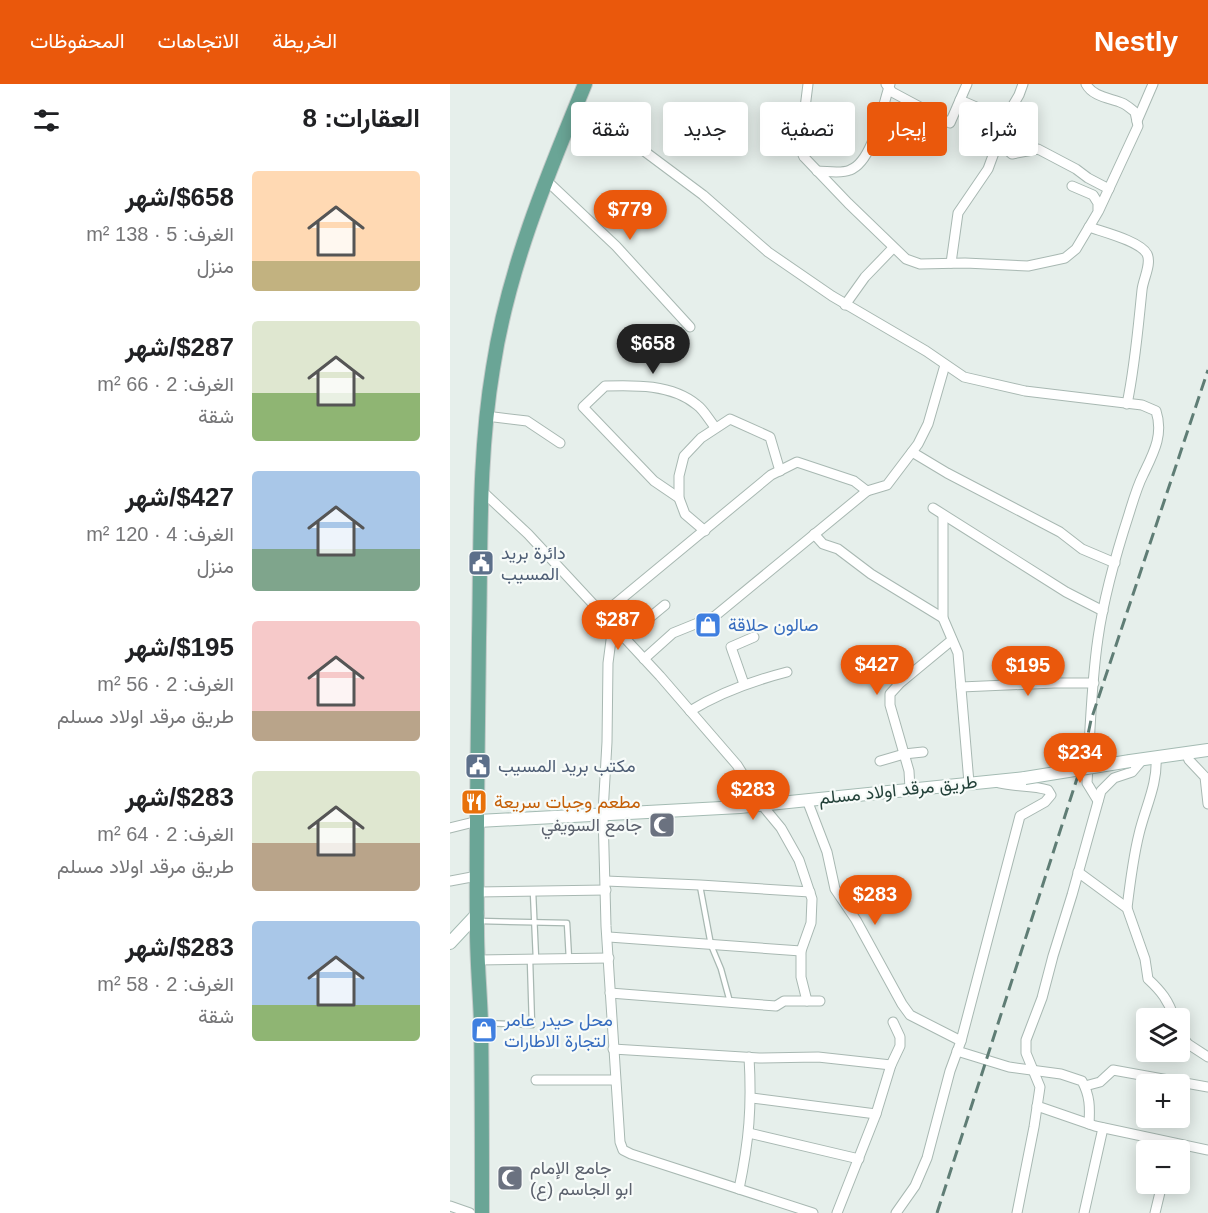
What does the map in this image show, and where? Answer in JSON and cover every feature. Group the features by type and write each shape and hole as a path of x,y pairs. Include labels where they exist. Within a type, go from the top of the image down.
{"main road":[{"path":"578,102 585,84"},
{"path":"482,1213 481,1023 477,876 482,491 486,416 505,305 523,245 571,118"}],"street":[{"path":"808,84 806,108 798,133 798,144 804,157 906,259 920,264 1028,266 1065,258 1076,249 1098,212 1138,126 1135,112 1123,104 1101,96 1088,88 1086,84"},
{"path":"888,85 892,92 950,123 967,84"},
{"path":"1014,102 1023,84"},
{"path":"1137,121 1153,84"},
{"path":"817,171 848,171 858,166 870,146 888,85"},
{"path":"960,100 965,102"},
{"path":"1038,149 1109,189"},
{"path":"651,156 703,195 768,252 846,305 926,351 964,377 1025,391 1142,405 1156,411 1159,420 1159,434 1155,451 1142,477 1129,513 1114,563 1098,638 1087,783 1098,801"},
{"path":"951,263 958,213 988,169 994,156"},
{"path":"546,180 616,246 690,327"},
{"path":"1072,186 1093,195 1098,203 1098,212"},
{"path":"1089,227 1137,244 1147,253 1148,263 1143,287 1136,356 1127,404"},
{"path":"846,305 865,278 893,248"},
{"path":"644,659 673,633 715,616 867,491 887,485 912,452 928,424 945,365"},
{"path":"679,498 654,481 583,407 605,386 638,385 676,393 697,405 715,427"},
{"path":"486,416 527,421 560,443"},
{"path":"705,531 685,514 679,498 679,476 684,456 715,427 730,419 770,436 780,471"},
{"path":"912,452 947,473 1060,532 1082,549 1114,563"},
{"path":"603,614 771,475 797,462 854,481 867,491"},
{"path":"482,491 528,534 644,659 737,765 762,805 781,828 799,860 812,898 812,923 801,951 801,977 807,1001"},
{"path":"933,508 1066,592 1103,611"},
{"path":"943,515 943,618 958,653 969,783"},
{"path":"814,534 823,544 838,549 871,574 943,618"},
{"path":"625,638 665,605"},
{"path":"613,625 608,663 603,813 606,926 609,937 610,993 620,1142 623,1150 813,1213"},
{"path":"744,684 731,647 754,637"},
{"path":"910,789 909,771 890,705 890,694 952,640"},
{"path":"690,711 713,697 744,684 787,672"},
{"path":"961,687 1054,682 1094,683"},
{"name":"طريق مرقد اولاد مسلم","path":"478,821 762,805 1025,778 1208,750"},
{"path":"880,761 904,754 923,752"},
{"path":"1186,753 1189,760 1205,777 1208,804"},
{"path":"1017,1213 1040,1087 1026,1053 1026,1040 1042,998 1101,791 1114,778 1132,772 1143,759 1157,771 1139,833 1127,908 1145,959 1148,979 1159,989 1171,1008"},
{"path":"896,1213 915,1186 927,1158 950,1071 961,1041 1020,816 1046,802 1050,795 1048,790 1038,787 991,781"},
{"path":"807,800 827,852 835,889 856,920 902,1004 910,1015 961,1041"},
{"path":"450,828 478,821"},
{"path":"1078,872 1127,908"},
{"path":"450,881 477,876"},
{"path":"477,892 533,892 606,886 700,885 810,892"},
{"path":"450,943 477,917"},
{"path":"609,937 801,951"},
{"path":"478,960 609,958"},
{"path":"610,993 776,1006 784,1001 820,1001"},
{"path":"837,1213 859,1160 891,1065 900,1046 900,1037 893,1022"},
{"path":"1190,1045 1208,1057"},
{"path":"613,1048 749,1057 818,1058 891,1065"},
{"path":"957,1051 1009,1067 1061,1074 1083,1081 1089,1092 1089,1124"},
{"path":"739,1189 749,1133 752,1098 749,1057"},
{"path":"1085,1086 1100,1082 1113,1070 1208,1087"},
{"path":"536,1080 615,1080"},
{"path":"752,1098 876,1114"},
{"path":"1037,1106 1089,1124 1148,1140"},
{"path":"1084,1213 1103,1128"},
{"path":"749,1133 859,1160"},
{"path":"1190,1148 1208,1150"},
{"path":"1155,1213 1160,1194"},
{"path":"450,1206 470,1213"}],"lane":[{"path":"700,885 711,945 721,969 730,1002"},
{"path":"481,1023 531,1024 533,892"},
{"path":"477,917 534,923 567,923 569,959"}],"railway":[{"path":"937,1213 1082,763 1091,720 1208,370"}],"place":[{"name":"دائرة بريد المسيب","path":"481,563"},
{"name":"صالون حلاقة","path":"708,625"},
{"name":"مكتب بريد المسيب","path":"478,766"},
{"name":"مطعم وجبات سريعة","path":"474,802"},
{"name":"جامع السويفي","path":"662,825"},
{"name":"محل حيدر عامر لتجارة الاطارات","path":"484,1030"},
{"name":"جامع الإمام ابو الجاسم (ع)","path":"510,1178"}]}
